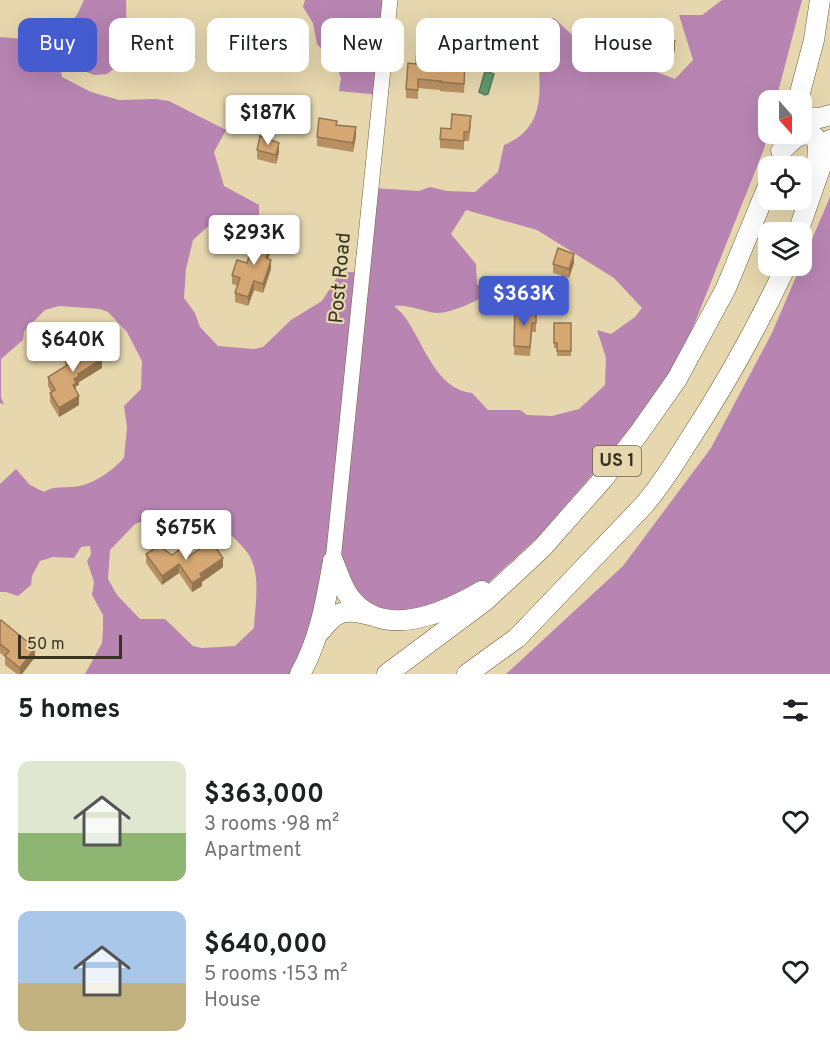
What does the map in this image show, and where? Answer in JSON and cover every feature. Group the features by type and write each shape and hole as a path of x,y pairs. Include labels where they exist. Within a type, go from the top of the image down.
{"highway":[{"path":"801,90 814,40 820,0"},
{"path":"812,117 830,115"},
{"path":"781,150 797,136 805,134 815,137 818,145 818,179"},
{"path":"802,222 830,140"},
{"name":"US 1","path":"387,674 486,600 542,548 603,479 677,379 726,288 758,210"},
{"name":"US 1","path":"466,674 517,638 645,506 661,485 740,359 781,276"},
{"path":"318,634 330,619 338,614 352,611 399,620 415,619 464,602 542,548"},
{"path":"333,561 351,600 370,615"},
{"path":"300,674 318,634 333,561"},
{"path":"481,674 509,649 517,638"}],"street":[{"name":"Post Road","path":"333,561 390,0"}],"shaded area":[{"path":"84,0 126,0 126,18 109,18 110,72 107,74 94,75 86,72 97,72 97,18 74,18"},
{"path":"305,0 392,0 390,18 321,18 321,48 317,44 313,23 303,7"},
{"path":"722,0 802,0 779,90 758,90 758,144 765,144 764,149 761,156 758,156 758,164 682,355 631,430 539,536 473,597 378,620 337,571 302,674 85,674 102,643 103,628 103,615 92,595 94,582 87,561 91,554 90,546 81,547 74,558 53,557 40,561 32,576 31,585 18,596 0,592 0,484 16,469 30,485 44,492 54,488 86,484 113,468 124,458 127,427 124,406 141,389 142,361 127,332 108,312 100,309 59,306 45,310 24,331 23,340 1,359 1,397 4,405 0,403 0,37 18,38 18,72 61,72 62,77 91,92 119,100 169,101 226,130 214,152 224,186 259,205 259,219 255,221 224,217 216,219 193,240 186,269 184,298 195,313 200,327 218,346 254,349 263,347 291,320 322,301 338,276 349,272 362,273 374,188 419,191 430,187 447,191 475,192 498,172 504,145 527,130 533,120 539,97 539,72 560,72 560,24 572,35 572,72 656,72 675,79 693,60 679,15 702,15","holes":["466,210 537,230 614,278 642,308 635,317 611,334 597,330 606,358 605,385 579,409 552,416 527,415 520,410 488,410 472,393 449,384 433,365 406,318 394,306 438,313 464,306 488,294 488,289 477,285 476,264 451,234","146,520 171,521 180,526 193,523 220,524 252,560 256,579 254,628 235,646 202,648 193,646 165,619 140,619 117,595 108,579 110,550 135,524"]},
{"path":"339,72 383,72 380,95 339,91 341,78"},
{"path":"485,72 494,74 488,94 479,92"},
{"path":"830,197 830,674 506,674 623,566 711,448 772,333 796,276 812,276 812,239"}],"building":[{"path":"408,63 416,64 416,72 465,72 464,84 418,79 418,90 406,89"},
{"path":"452,114 471,116 469,132 464,132 464,141 440,139 441,128 451,129"},
{"path":"319,118 337,121 336,125 356,127 353,143 317,137"},
{"path":"260,136 279,143 276,155 257,150"},
{"path":"257,232 272,237 266,258 271,260 263,284 254,281 248,297 235,293 240,278 232,275 237,260 247,263"},
{"path":"558,248 574,254 569,269 553,264"},
{"path":"515,308 536,310 536,323 532,323 530,347 514,346"},
{"path":"554,323 571,323 571,351 557,351 557,343 554,343"},
{"path":"90,339 102,359 78,374 79,376 74,379 76,383 73,385 79,396 59,408 50,393 55,390 48,377 71,363 65,355"},
{"path":"211,541 223,558 200,574 202,577 192,583 179,564 162,576 146,554 159,546 172,555 182,548 188,557"},
{"path":"1,620 35,648 20,668 5,656 9,651 0,644"}]}
